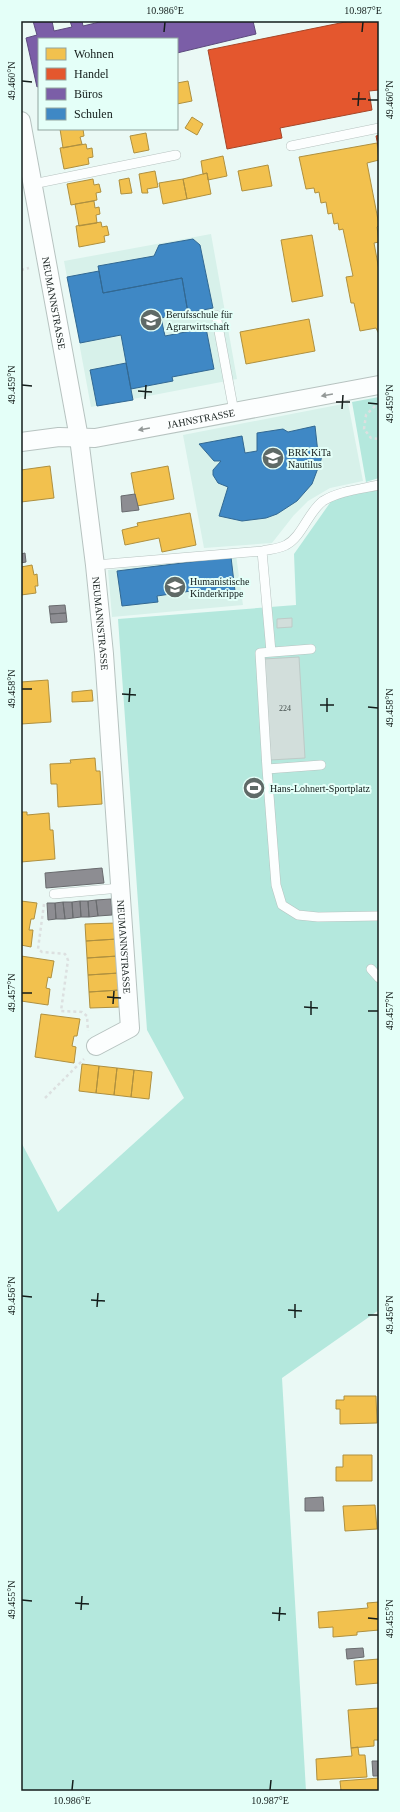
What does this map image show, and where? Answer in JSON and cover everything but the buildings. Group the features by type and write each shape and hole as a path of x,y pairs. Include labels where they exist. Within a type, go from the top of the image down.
{"street":[{"name":"NEUMANNSTRASSE","path":"21,121 79,438 95,565 104,654 130,1028 96,1046"},
{"name":"JAHNSTRASSE","path":"21,442 59,437 95,438 379,385"}],"lane":[{"path":"291,146 379,128"},
{"path":"33,184 176,154"},
{"path":"216,315 234,412"},
{"path":"95,565 262,551 285,546 293,540 312,511 324,501 339,494 379,485"},
{"path":"262,551 271,652"},
{"path":"311,649 260,652 276,885 282,905 298,915 318,917 379,916"},
{"path":"267,769 320,765"},
{"path":"54,894 120,888"},
{"path":"371,969 379,978"}],"path":[{"path":"379,404 373,406 368,411 364,429 371,438 379,439"},
{"path":"54,894 45,895 38,949 42,952 65,954 68,960 60,1011 82,1012 87,1016 88,1032 96,1046"},
{"path":"45,1098 77,1066"}],"shaded area":[{"name":"Berufsschule für Agrarwirtschaft","path":"211,234 237,379 91,407 64,261"},
{"name":"BRK KiTa Nautilus","path":"348,403 363,481 330,488 308,501 294,515 272,543 204,548 183,435"},
{"name":"Humanistische Kinderkrippe","path":"236,555 243,605 112,617 108,570"}],"green space":[{"path":"379,397 379,478 366,482 352,402"},
{"path":"379,488 379,1310 282,1378 306,1791 21,1791 21,1142 58,1212 184,1098 147,1030 118,619 296,605 294,554 332,500"}],"place":[{"name":"Berufsschule für Agrarwirtschaft","path":"151,320"},
{"name":"BRK KiTa Nautilus","path":"273,458"},
{"name":"Humanistische Kinderkrippe","path":"175,587"},
{"name":"Hans-Lohnert-Sportplatz","path":"254,788"}]}
